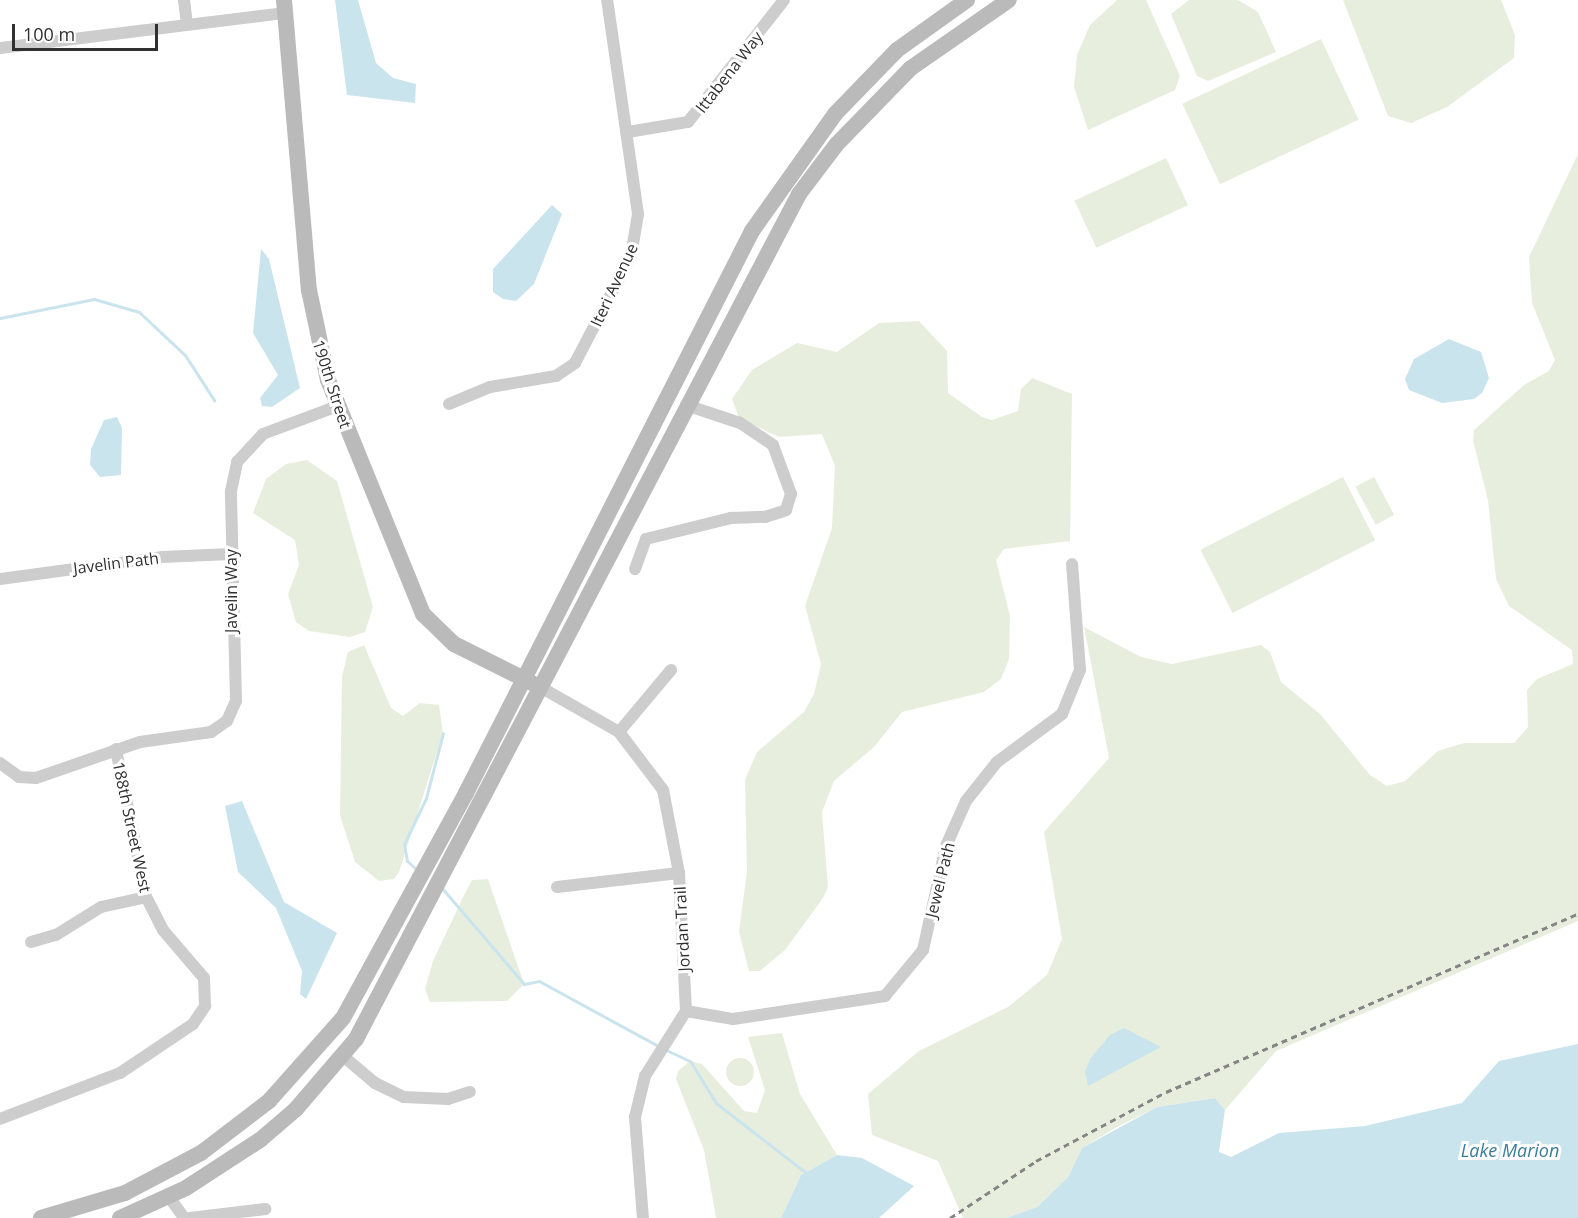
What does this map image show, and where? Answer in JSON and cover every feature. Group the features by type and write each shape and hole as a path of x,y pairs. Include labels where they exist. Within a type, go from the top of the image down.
{"main road":[{"path":"41,1218 172,1172 243,1124 304,1068 361,989 523,679 728,276 781,185 834,114 890,58 967,0"},
{"path":"120,1218 169,1197 260,1140 296,1109 343,1056 406,952 777,230 836,145 911,68 1009,0"},
{"name":"190th Street","path":"285,7 309,290 319,347 338,406 423,615 454,644 542,688"}],"street":[{"path":"184,0 187,23"},
{"name":"Iteri Avenue","path":"449,404 490,387 556,376 581,354 636,236 628,132 620,71 610,44 607,0"},
{"name":"Ittabena Way","path":"628,132 688,122 784,0"},
{"path":"0,48 187,23 285,7"},
{"path":"635,569 646,539 731,518 765,517 786,510 789,481 773,445 740,423 686,405"},
{"name":"Javelin Way","path":"0,763 19,777 36,778 116,749 211,732 233,712 232,480 246,447 272,430 338,406"},
{"name":"Javelin Path","path":"0,578 162,557 231,554"},
{"name":"Jewel Path","path":"686,1011 733,1019 885,996 923,950 946,846 966,801 997,762 1062,714 1080,670 1072,564"},
{"path":"619,732 671,670"},
{"name":"Jordan Trail","path":"542,688 619,732 663,790 679,873 686,1011"},
{"name":"188th Street West","path":"0,1119 120,1073 202,1014 208,989 204,978 163,930 146,897 116,749"},
{"path":"557,887 679,873"},
{"path":"31,942 56,935 101,907 146,897"},
{"path":"643,1218 635,1117 645,1076 686,1011"},
{"path":"343,1056 375,1083 404,1097 448,1099 470,1092"},
{"path":"169,1197 184,1218"},
{"path":"190,1218 265,1209"}],"green space":[{"path":"1117,0 1146,0 1180,76 1175,90 1088,130 1074,87 1077,55 1090,25"},
{"path":"1189,0 1238,0 1258,12 1276,52 1208,81 1197,76 1171,14"},
{"path":"1343,0 1501,0 1515,35 1514,58 1447,107 1411,123 1388,116"},
{"path":"1321,39 1359,120 1220,184 1182,104"},
{"path":"1578,154 1578,921 1276,1051 1225,1110 1215,1098 1157,1107 1117,1127 1082,1148 1068,1177 1037,1207 1006,1218 963,1218 938,1161 872,1135 868,1094 919,1051 1008,1007 1047,975 1062,939 1044,832 1109,758 1084,627 1141,657 1172,664 1261,645 1270,652 1281,682 1320,714 1370,775 1387,786 1405,781 1438,751 1464,743 1514,743 1528,727 1527,690 1537,679 1573,664 1572,650 1509,606 1496,579 1488,500 1473,441 1474,430 1524,385 1549,371 1555,360 1532,303 1529,257"},
{"path":"1166,158 1188,205 1096,248 1074,201"},
{"path":"919,321 947,351 948,393 982,417 992,420 1018,411 1021,389 1032,378 1072,394 1070,541 1004,549 996,560 1010,616 1009,659 1001,679 984,692 902,712 874,747 834,781 822,812 828,887 823,898 785,950 760,971 749,971 739,932 747,871 745,780 757,752 804,712 814,694 821,664 805,606 832,528 835,466 822,434 779,437 739,418 732,399 752,370 797,343 837,352 879,323"},
{"path":"307,460 337,481 373,607 365,632 350,637 309,631 296,622 288,594 299,565 295,540 253,513 266,479 286,464"},
{"path":"1343,477 1375,540 1233,613 1200,550"},
{"path":"1374,477 1394,515 1376,525 1355,487"},
{"path":"364,645 391,708 403,716 420,703 439,705 443,733 399,872 394,879 379,881 355,862 340,815 342,676 348,652"},
{"path":"488,879 524,984 507,1001 430,1002 425,989 433,961 465,893 472,880"},
{"path":"782,1033 800,1094 837,1155 801,1175 781,1218 716,1218 704,1150 676,1079 678,1071 690,1061 702,1064 744,1111 757,1113 765,1090 748,1037"},
{"path":"740,1058 750,1062 754,1072 750,1082 740,1086 730,1082 726,1072 730,1062"}],"water":[{"path":"335,0 358,0 376,63 393,78 416,84 415,103 347,95"},
{"path":"552,205 562,214 534,284 516,301 503,299 493,292 493,269"},
{"path":"261,249 269,259 300,388 272,407 262,406 260,398 278,375 253,333"},
{"path":"1449,339 1481,352 1489,378 1482,393 1474,399 1442,403 1409,390 1405,379 1414,359"},
{"path":"117,417 122,428 121,475 100,477 90,465 91,449 104,420"},
{"path":"242,801 284,902 337,933 306,999 300,994 302,971 276,908 238,872 225,806"},
{"path":"1124,1028 1161,1047 1088,1086 1085,1072 1090,1059 1110,1035"},
{"name":"Lake Marion","path":"1578,1044 1578,1218 1006,1218 1037,1207 1068,1177 1082,1148 1157,1107 1215,1098 1225,1110 1219,1152 1231,1157 1279,1133 1365,1126 1462,1103 1499,1061"},
{"path":"837,1155 862,1158 914,1186 879,1218 781,1218 801,1175"}],"waterway":[{"path":"0,318 94,299 139,312 185,355 214,400"},
{"path":"416,869 407,861 404,844 426,798 443,733"},
{"path":"441,887 524,984 539,981 658,1046"},
{"path":"664,1049 690,1061 716,1103 805,1172"}],"railway":[{"path":"950,1218 1036,1161 1166,1092 1578,914"}]}
